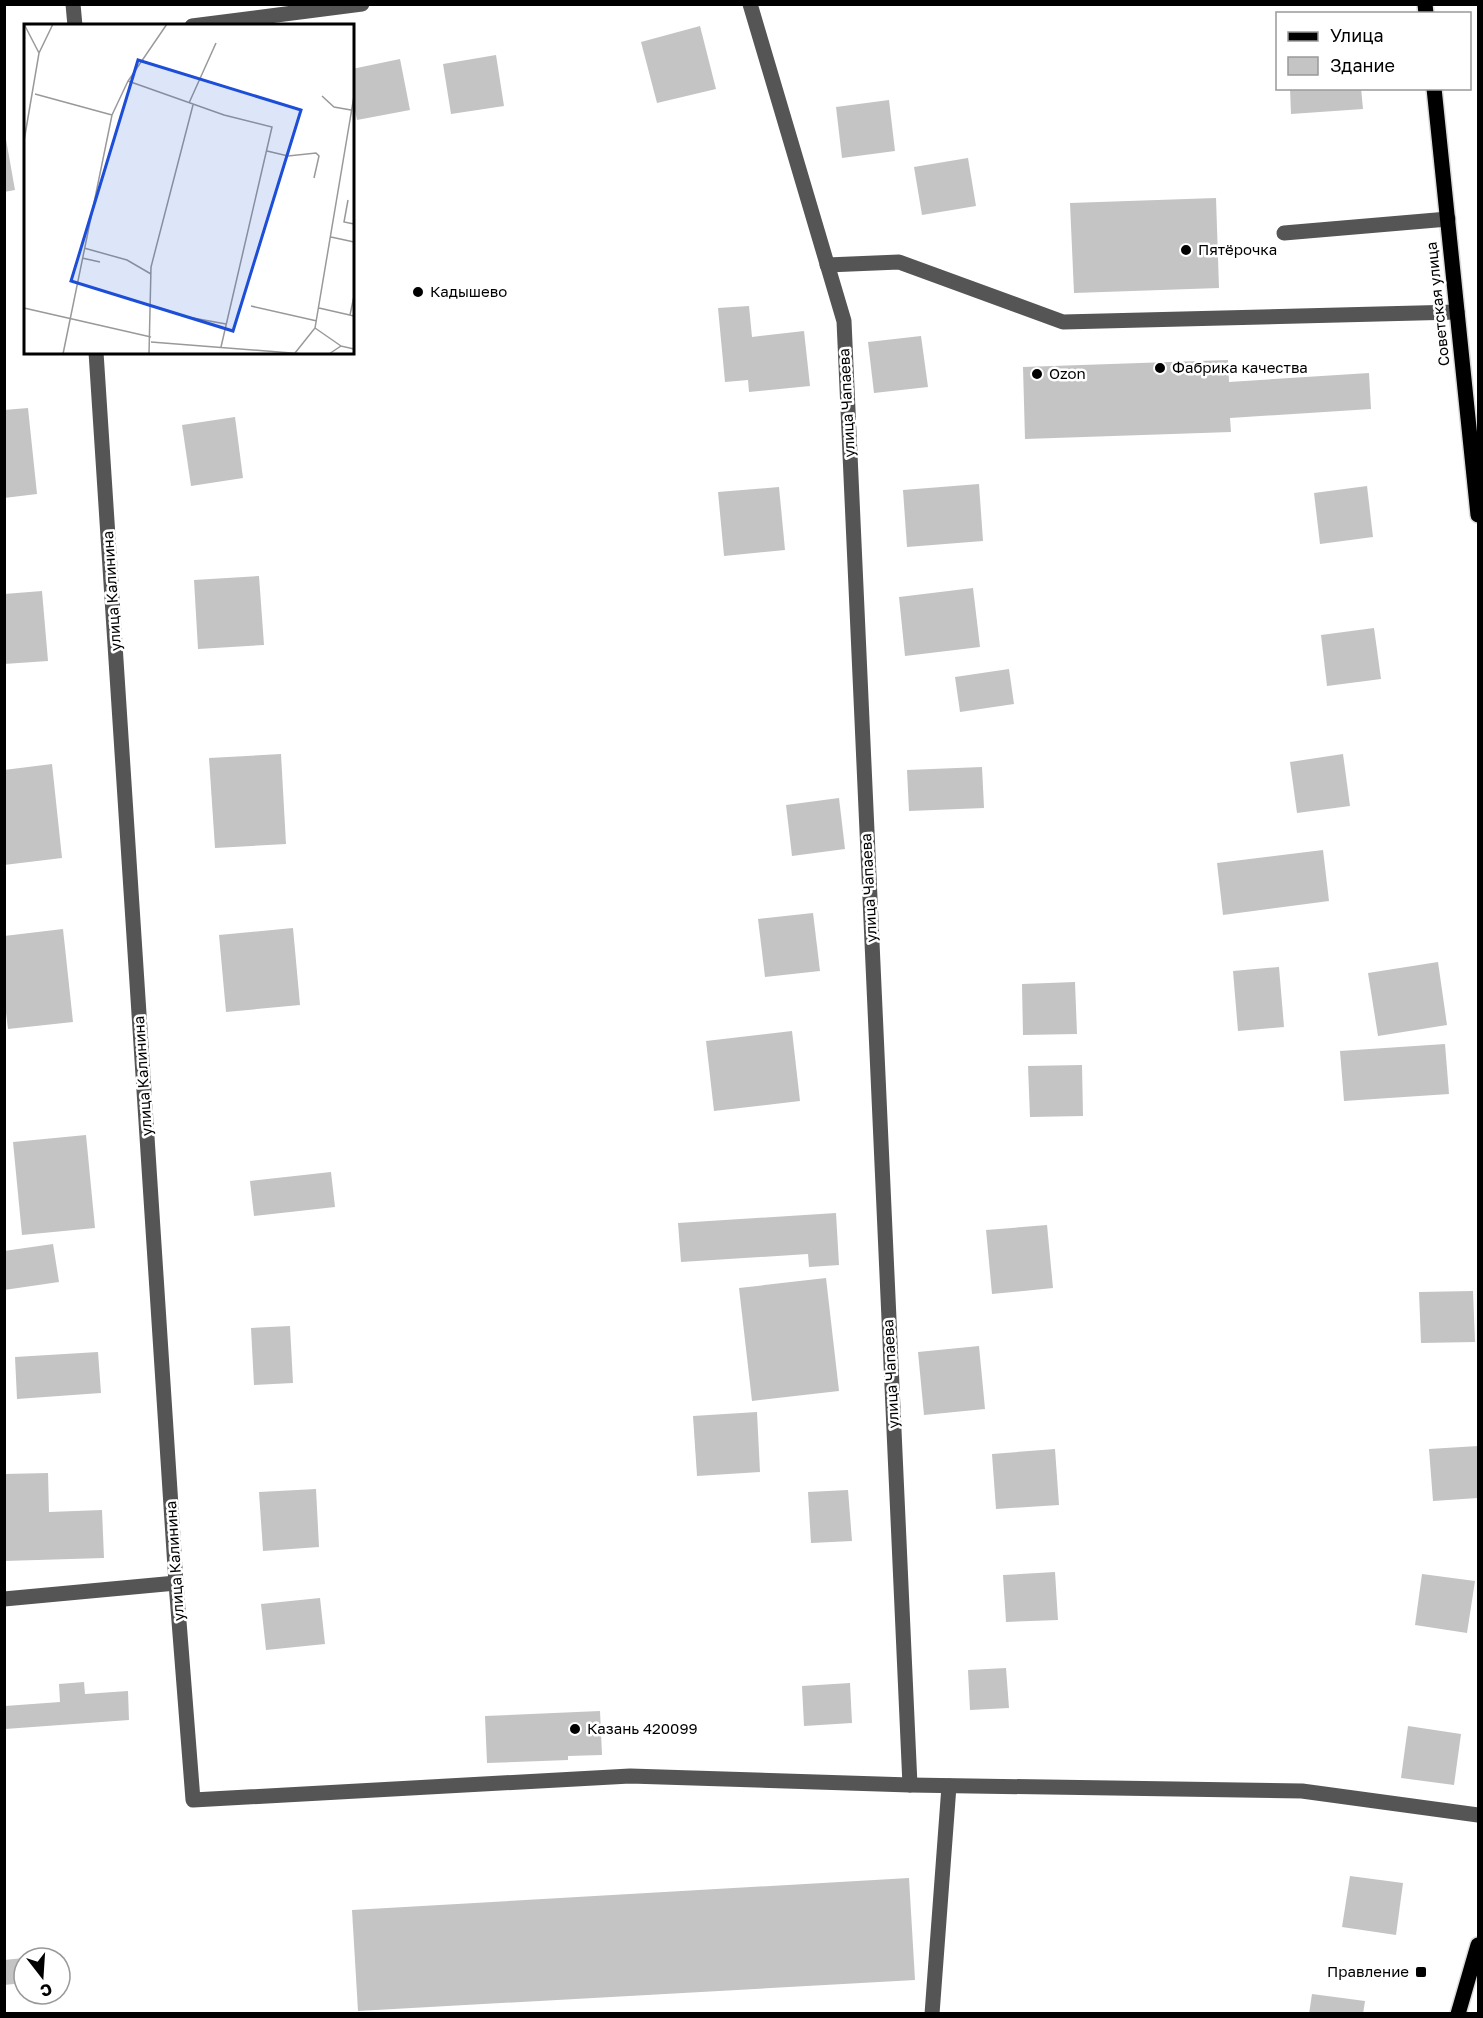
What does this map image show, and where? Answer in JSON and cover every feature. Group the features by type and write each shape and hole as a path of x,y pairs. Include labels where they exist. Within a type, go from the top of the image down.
{"main road":[{"name":"Советская улица","path":"1434,90 1479,515"},
{"path":"1458,2013 1479,1945"}],"street":[{"path":"73,4 75,24"},
{"path":"207,24 362,4"},
{"name":"улица Чапаева","path":"750,4 844,321 910,1785"},
{"path":"1284,233 1448,219"},
{"path":"827,265 899,262 1063,322 1457,312"},
{"name":"улица Калинина","path":"96,354 192,1800 630,1776 910,1785"},
{"path":"4,1599 176,1583"},
{"path":"910,1785 1302,1791 1479,1815"},
{"path":"932,2013 949,1786"}],"building":[{"path":"700,26 716,89 657,103 641,42"},
{"path":"496,55 504,106 451,114 443,64"},
{"path":"400,59 410,110 357,120 354,107 354,69"},
{"path":"1290,90 1361,90 1363,109 1291,114"},
{"path":"889,100 895,151 842,158 836,107"},
{"path":"4,128 15,190 4,192"},
{"path":"968,158 976,206 922,215 914,167"},
{"path":"1216,198 1219,288 1074,293 1070,203"},
{"path":"749,306 752,337 804,331 810,386 749,392 748,380 725,382 718,308"},
{"path":"921,336 928,387 874,393 868,342"},
{"path":"1228,360 1229,382 1369,373 1371,409 1230,418 1231,432 1025,439 1023,367"},
{"path":"28,408 37,494 4,498 4,410"},
{"path":"235,417 243,478 191,486 182,425"},
{"path":"979,484 983,541 907,547 903,490"},
{"path":"1367,486 1373,537 1320,544 1314,493"},
{"path":"779,487 785,550 724,556 718,492"},
{"path":"259,576 264,645 198,649 194,580"},
{"path":"973,588 980,647 905,656 899,597"},
{"path":"42,591 48,661 4,664 4,594"},
{"path":"1374,628 1381,679 1327,686 1321,635"},
{"path":"1009,669 1014,704 960,712 955,677"},
{"path":"281,754 286,844 215,848 209,758"},
{"path":"1343,754 1350,806 1297,813 1290,762"},
{"path":"52,764 62,858 4,865 4,770"},
{"path":"982,767 984,808 909,811 907,770"},
{"path":"839,798 845,849 792,856 786,805"},
{"path":"1323,850 1329,901 1223,915 1217,863"},
{"path":"813,913 820,971 765,977 758,919"},
{"path":"293,928 300,1005 226,1012 219,935"},
{"path":"63,929 73,1022 8,1029 4,996 4,936"},
{"path":"1438,962 1447,1025 1378,1036 1368,973"},
{"path":"1279,967 1284,1027 1238,1031 1233,971"},
{"path":"1075,982 1077,1034 1023,1035 1022,984"},
{"path":"792,1031 800,1101 714,1111 706,1041"},
{"path":"1445,1044 1449,1094 1344,1101 1340,1051"},
{"path":"1082,1065 1083,1116 1030,1117 1028,1066"},
{"path":"86,1135 95,1228 22,1235 13,1142"},
{"path":"331,1172 335,1207 254,1216 250,1181"},
{"path":"836,1213 839,1265 809,1267 808,1254 681,1262 678,1223"},
{"path":"1047,1225 1053,1288 992,1294 986,1230"},
{"path":"53,1244 59,1282 4,1290 4,1251"},
{"path":"826,1278 839,1391 752,1401 739,1288"},
{"path":"1473,1291 1475,1342 1421,1343 1419,1292"},
{"path":"290,1326 293,1383 254,1385 251,1328"},
{"path":"979,1346 985,1409 924,1415 918,1352"},
{"path":"98,1352 101,1393 17,1399 15,1357"},
{"path":"757,1412 760,1472 697,1476 693,1416"},
{"path":"1478,1446 1478,1498 1433,1501 1429,1449"},
{"path":"1055,1449 1059,1505 996,1509 992,1454"},
{"path":"48,1473 49,1512 102,1510 104,1558 4,1561 4,1474"},
{"path":"316,1489 319,1547 263,1551 259,1492"},
{"path":"848,1490 852,1541 811,1543 808,1492"},
{"path":"1055,1572 1058,1620 1006,1622 1003,1575"},
{"path":"1422,1574 1475,1581 1467,1633 1415,1625"},
{"path":"320,1598 325,1644 266,1650 261,1604"},
{"path":"1006,1668 1009,1708 970,1710 968,1670"},
{"path":"84,1682 85,1694 128,1691 129,1720 5,1729 5,1706 60,1702 59,1684"},
{"path":"850,1683 852,1723 804,1726 802,1686"},
{"path":"600,1711 602,1755 568,1756 568,1760 487,1763 485,1716"},
{"path":"1408,1726 1461,1734 1454,1785 1401,1778"},
{"path":"1350,1876 1403,1883 1396,1935 1342,1927"},
{"path":"909,1878 915,1980 358,2011 352,1910"},
{"path":"12,1959 12,1984 4,1985 4,1960"},
{"path":"1312,1994 1365,2001 1363,2014 1309,2014"}],"place":[{"name":"Пятёрочка","path":"1186,250"},
{"name":"Кадышево","path":"418,292"},
{"name":"Фабрика качества","path":"1160,368"},
{"name":"Ozon","path":"1037,374"},
{"name":"Казань 420099","path":"575,1729"},
{"name":"Правление","path":"1421,1972"}]}
